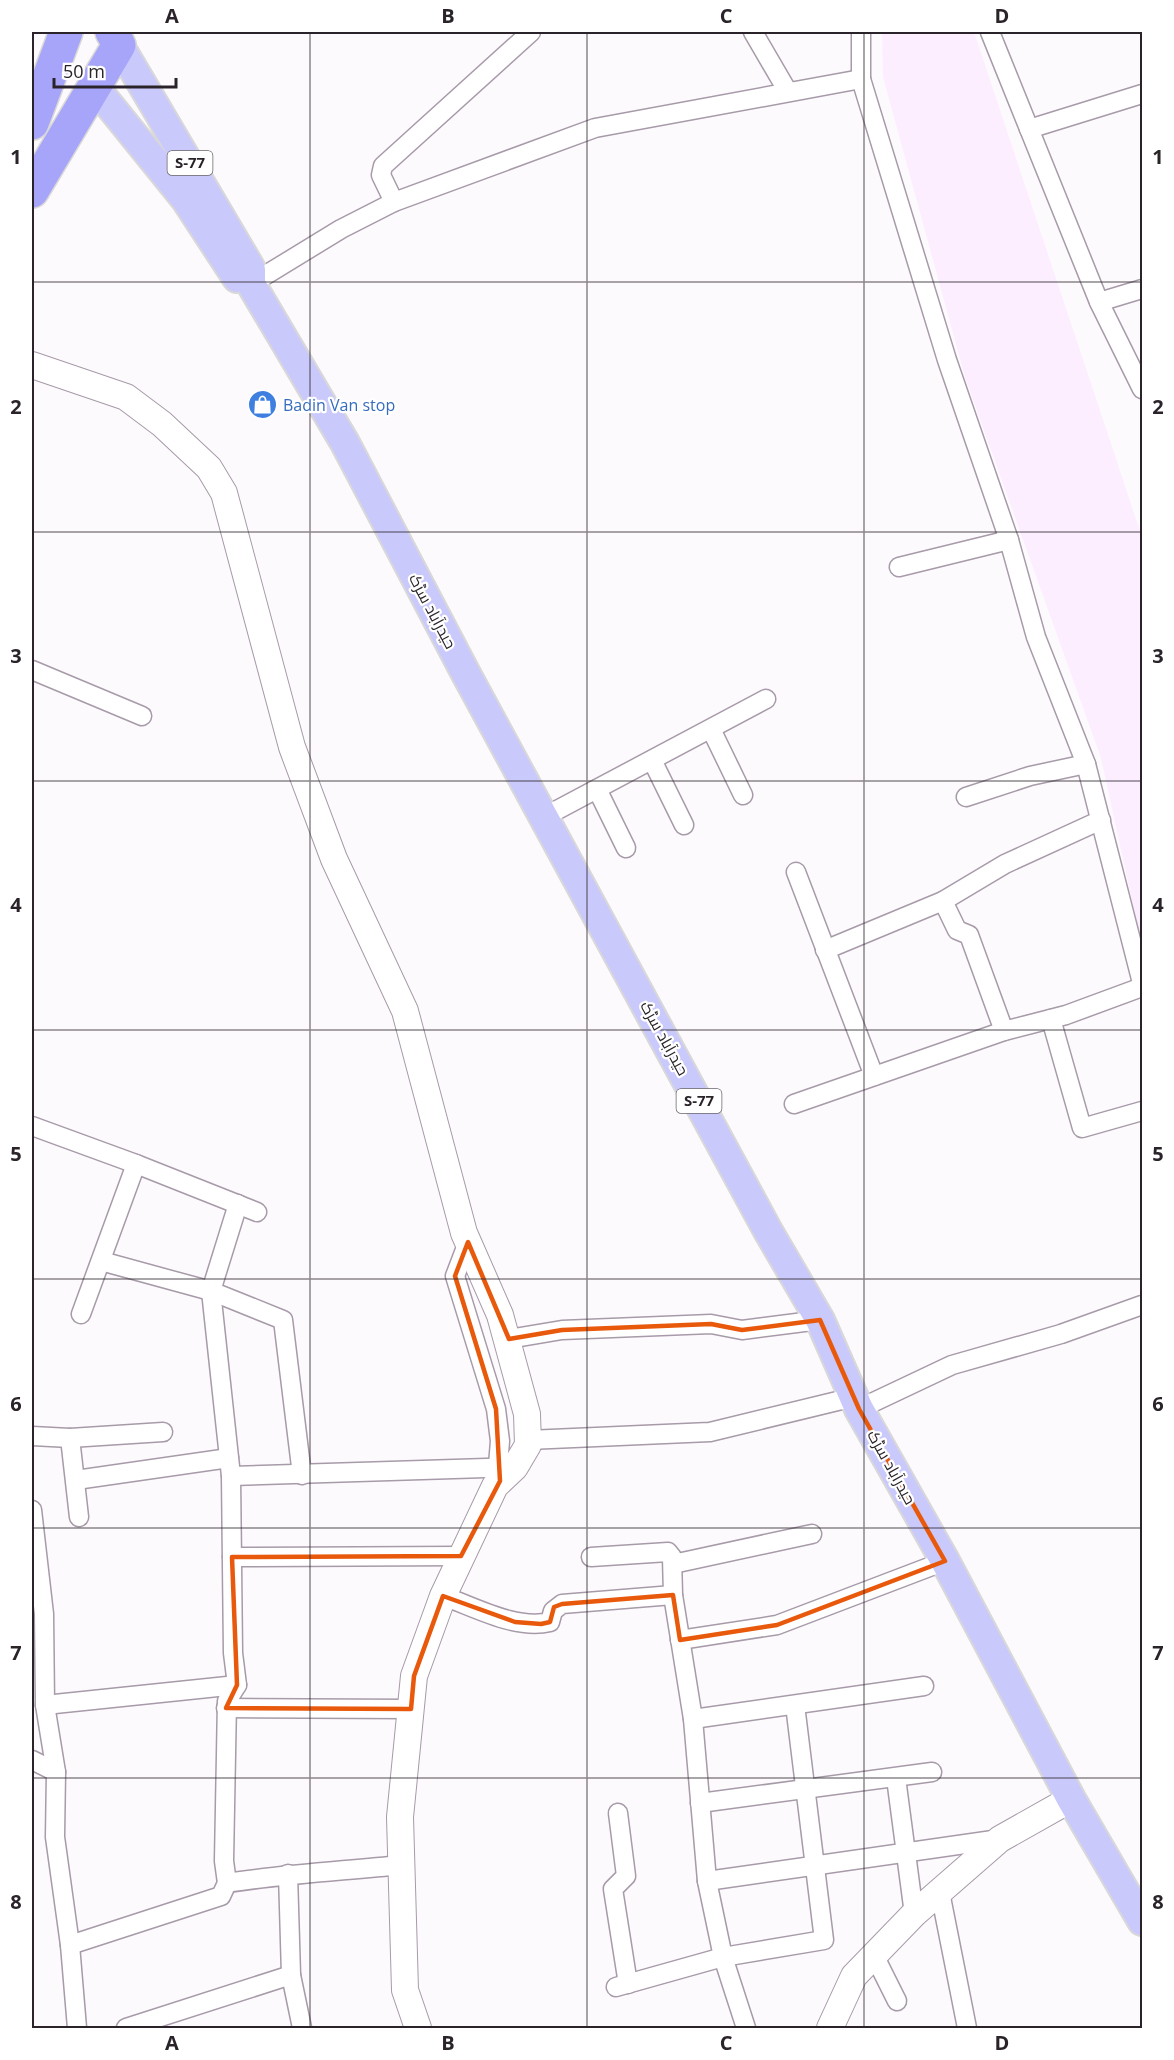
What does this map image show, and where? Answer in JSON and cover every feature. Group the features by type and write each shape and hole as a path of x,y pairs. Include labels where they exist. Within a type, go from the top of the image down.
{"highway":[{"name":"حیدرآباد سڑک","path":"65,32 93,85"},
{"path":"33,113 65,32"},
{"path":"32,191 93,85 115,38"}],"main road":[{"name":"حیدرآباد سڑک","path":"115,38 251,269 251,284 345,443 768,1231 820,1320 857,1403 945,1562 1071,1799 1143,1921"},
{"name":"حیدرآباد سڑک","path":"93,85 186,200 240,284 251,284"}],"street":[{"path":"753,32 788,92"},
{"path":"794,1104 1143,985 1086,764 1036,637 1009,540 947,360 861,79 861,32"},
{"path":"990,32 1099,302 1143,389"},
{"path":"394,202 381,175 383,166 527,33"},
{"path":"251,284 341,228 394,202 595,128 861,79"},
{"path":"1029,129 1143,94"},
{"path":"1099,302 1143,289"},
{"path":"32,365 126,397 162,424 209,468 224,493 292,747 334,859 405,1011 468,1242 509,1340 527,1414 528,1446 503,1473 461,1556 443,1596 414,1676 400,1817 405,1990 418,2028"},
{"path":"899,567 1009,540"},
{"path":"32,670 142,716"},
{"path":"544,817 766,699"},
{"path":"711,729 743,795"},
{"path":"652,760 684,825"},
{"path":"966,797 1030,776 1086,764"},
{"path":"597,789 626,848"},
{"path":"825,950 943,901 1005,864 1101,820"},
{"path":"796,872 874,1076"},
{"path":"943,901 957,930 969,935 1004,1031"},
{"path":"1051,1018 1082,1128 1143,1111"},
{"path":"32,1126 257,1212"},
{"path":"81,1314 136,1164"},
{"path":"70,1945 221,1896 227,1883 224,1861 226,1708 227,1701 237,1685 233,1653 230,1467 212,1291 238,1204"},
{"path":"468,1242 455,1276 496,1409 503,1473"},
{"path":"100,1261 212,1291 283,1320 302,1475"},
{"path":"528,1440 710,1432 857,1403 952,1365 1060,1334 1143,1305"},
{"path":"509,1340 562,1330 711,1324 742,1330 820,1320"},
{"path":"32,1436 70,1438 163,1432"},
{"path":"70,1438 79,1517"},
{"path":"76,1480 230,1467 302,1475 503,1473"},
{"path":"32,1510 44,1614 38,1670 56,1772 55,1837 70,1945 77,2028"},
{"path":"673,1564 812,1534"},
{"path":"591,1557 668,1552 673,1564 673,1595 693,1719 707,1881 723,1957 746,2028"},
{"path":"232,1557 461,1556"},
{"path":"680,1641 777,1624 945,1562"},
{"path":"443,1596 515,1622 541,1624 550,1622 553,1611 562,1604 673,1595"},
{"path":"45,1705 237,1685"},
{"path":"693,1719 924,1686"},
{"path":"618,1813 626,1876 613,1889 622,1985 723,1957 824,1940 795,1705"},
{"path":"226,1708 411,1709"},
{"path":"32,1760 56,1772"},
{"path":"700,1803 932,1772"},
{"path":"896,1778 914,1914"},
{"path":"830,2028 854,1976 914,1914 1000,1839 1071,1799"},
{"path":"707,1881 1000,1839"},
{"path":"227,1883 288,1874 401,1865"},
{"path":"288,1874 291,1975 302,2028"},
{"path":"939,1892 967,2028"},
{"path":"874,1955 897,2001"},
{"path":"126,2028 291,1975"}],"highlighted area":[{"path":"468,1242 509,1339 562,1330 711,1324 742,1330 820,1320 859,1409 945,1561 777,1625 680,1640 673,1595 562,1604 554,1607 550,1622 541,1624 515,1622 443,1596 414,1676 411,1709 226,1708 237,1685 232,1557 461,1556 500,1481 496,1409 455,1276"}],"shaded area":[{"path":"882,32 974,32 1142,537 1142,946 1101,758 965,377 883,77"}],"place":[{"name":"Badin Van stop","path":"262,405"}]}
